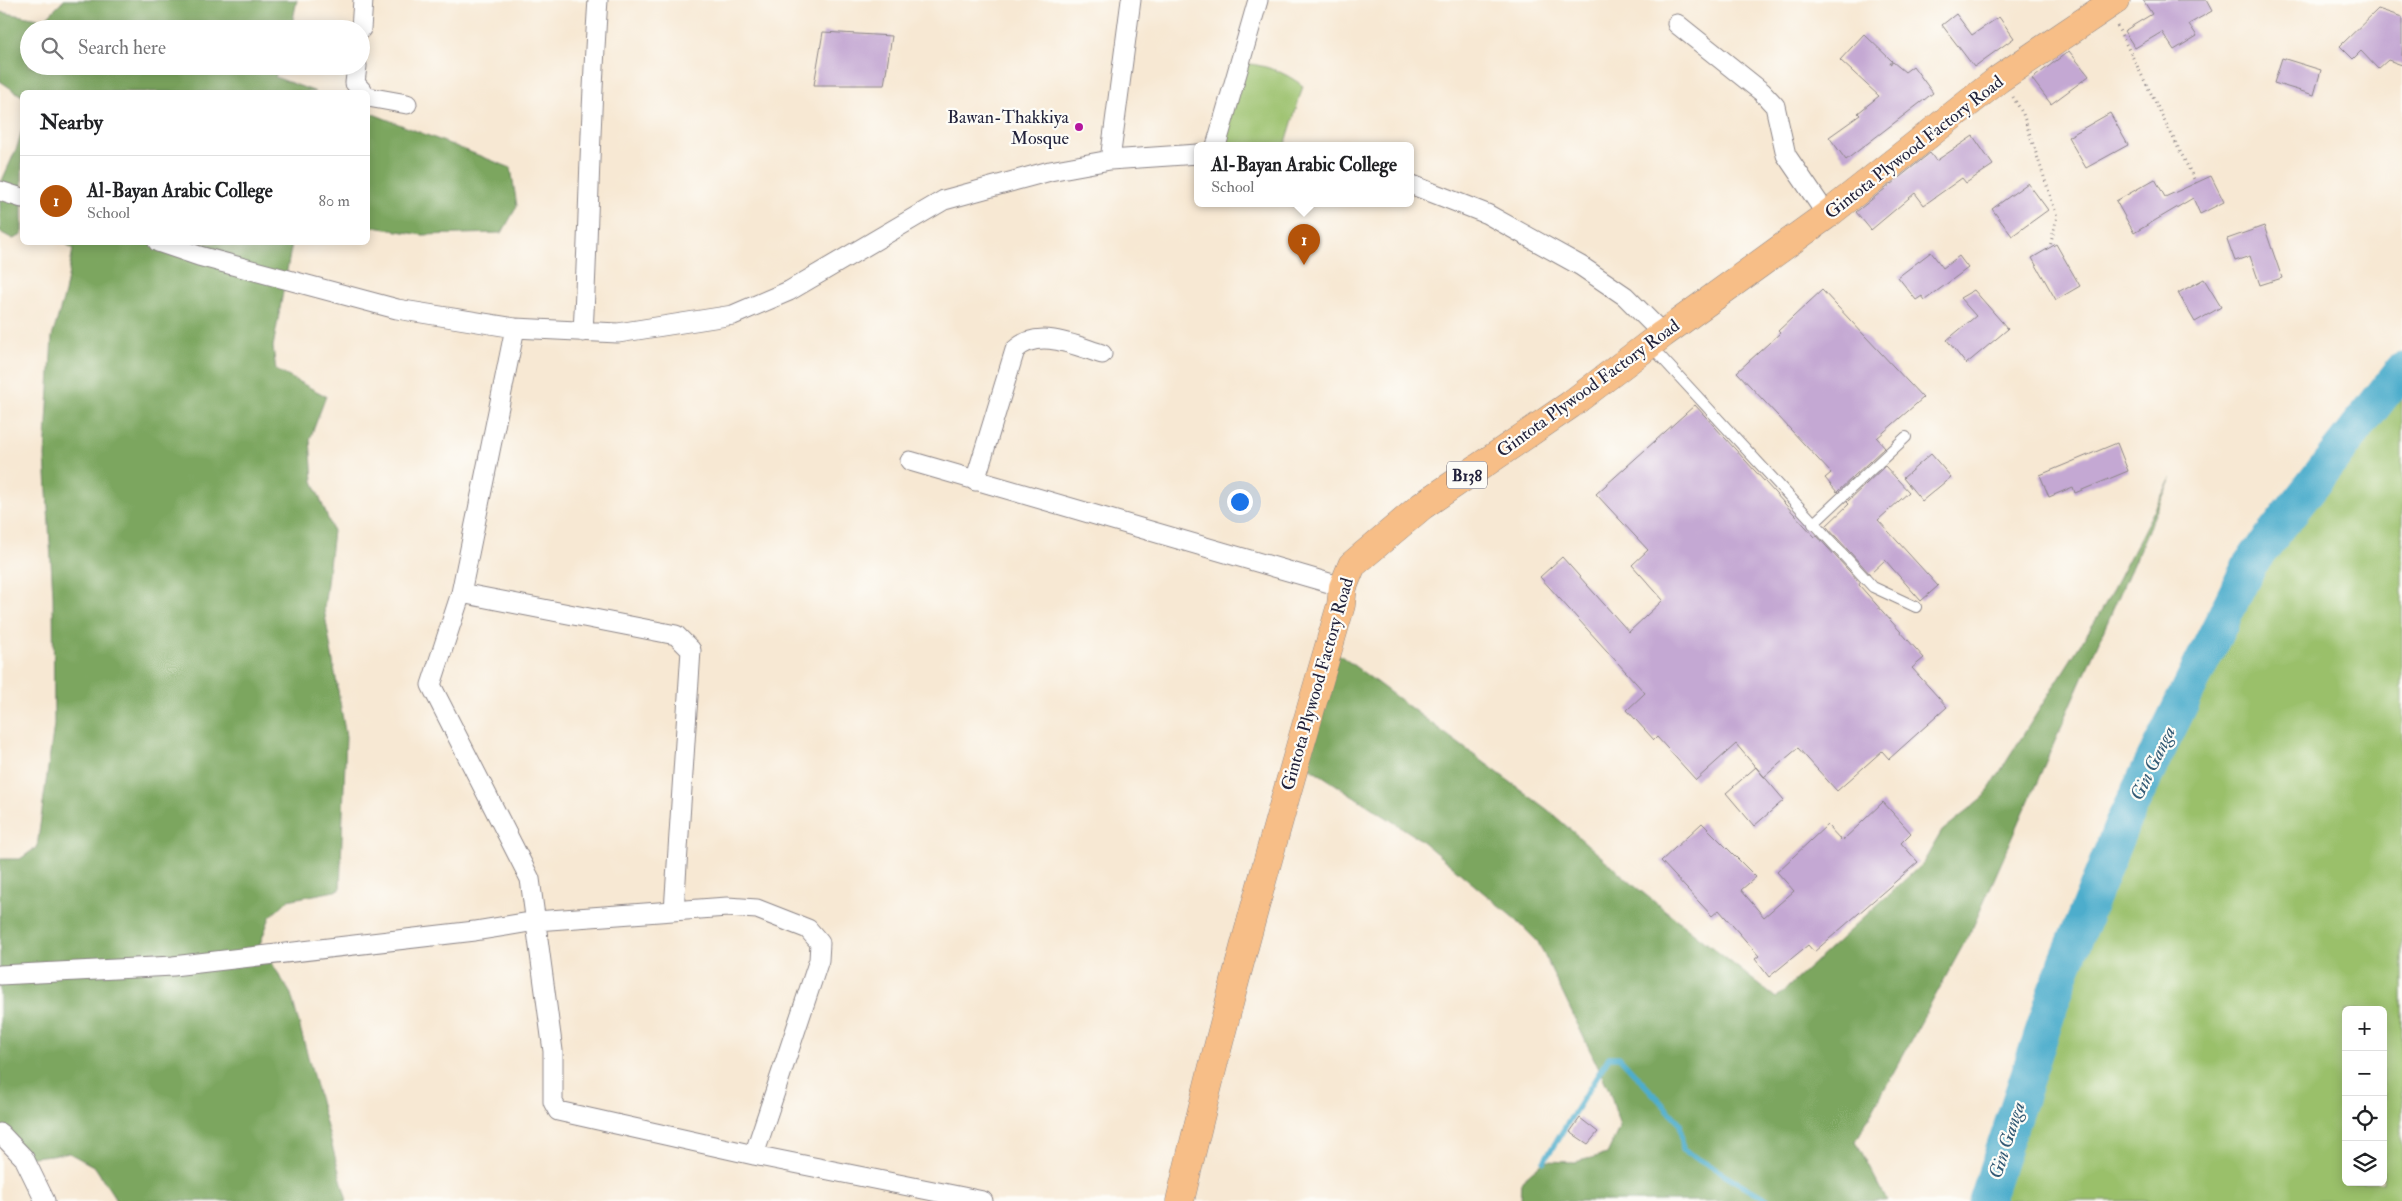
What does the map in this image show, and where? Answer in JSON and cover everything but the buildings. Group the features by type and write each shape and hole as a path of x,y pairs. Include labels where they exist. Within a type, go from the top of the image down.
{"main road":[{"name":"Gintota Plywood Factory Road","path":"1180,1201 1210,1074 1295,758 1341,606 1343,587 1352,565 1422,506 1570,404 1656,339 1828,215 1999,79 2116,10"}],"street":[{"path":"362,20 364,0"},
{"path":"583,332 590,220 592,78 598,0"},
{"path":"1110,160 1132,0"},
{"path":"1217,142 1258,0"},
{"path":"1677,24 1762,92 1775,106 1786,155 1828,215"},
{"path":"356,75 355,83 361,90"},
{"path":"370,97 407,104"},
{"path":"167,245 198,256 398,309 515,328 618,333 733,315 789,291 944,200 1050,171 1110,160 1194,154"},
{"path":"1414,186 1487,214 1581,266 1625,296 1656,339"},
{"path":"0,191 20,197"},
{"path":"515,328 461,593 430,685 530,879 553,1051 553,1102 558,1110 754,1155 983,1201"},
{"path":"975,481 1015,350 1023,342 1051,339 1102,354"},
{"path":"910,461 1343,587"},
{"path":"461,593 676,635 690,650 674,911"},
{"path":"0,975 173,966 475,931 536,920 727,907 757,909 808,929 820,943 820,960 754,1155"},
{"path":"0,1133 24,1158 45,1201"}],"lane":[{"path":"1656,339 1812,524 1873,587 1916,607"},
{"path":"1812,524 1906,437"}],"path":[{"path":"2116,10 2117,29 2196,183"},
{"path":"1999,79 2023,114 2057,216 2050,247"}],"green space":[{"path":"64,0 297,0 293,20 44,20"},
{"path":"0,12 44,20 20,20 20,75 276,75 275,77 311,90 20,90 20,95 0,81"},
{"path":"1239,63 1273,69 1303,86 1286,142 1217,142"},
{"path":"370,113 511,168 517,206 502,233 422,235 370,226"},
{"path":"20,137 20,236 13,239 0,232 0,185"},
{"path":"68,245 292,245 273,347 276,370 326,396 310,439 313,481 333,531 324,609 346,737 340,890 288,900 270,917 260,944 291,994 347,1201 117,1201 95,1167 69,1153 24,1158 0,1133 0,859 20,859 37,847 54,725 53,595 45,456 52,337 65,293 73,249"},
{"path":"2402,370 2402,1201 1986,1201 2062,972 2123,822 2250,564"},
{"path":"2171,478 1973,927 1856,1141 1887,1201 1521,1201 1522,1180 1544,1161 1575,1162 1607,1154 1620,1126 1609,1090 1538,942 1515,919 1418,838 1295,758 1329,647 1548,810 1637,888 1776,998 1923,863 1942,831 1984,797 2102,610"}],"waterway":[{"name":"Gin Ganga","path":"1986,1201 2062,972 2123,822 2250,564 2402,370"},
{"path":"1544,1161 1609,1057 1619,1057 1680,1123 1683,1150 1770,1201"}],"place":[{"name":"Bawan-Thakkiya Mosque","path":"1079,127"},
{"name":"Al-Bayan Arabic College","path":"1304,265"}]}
